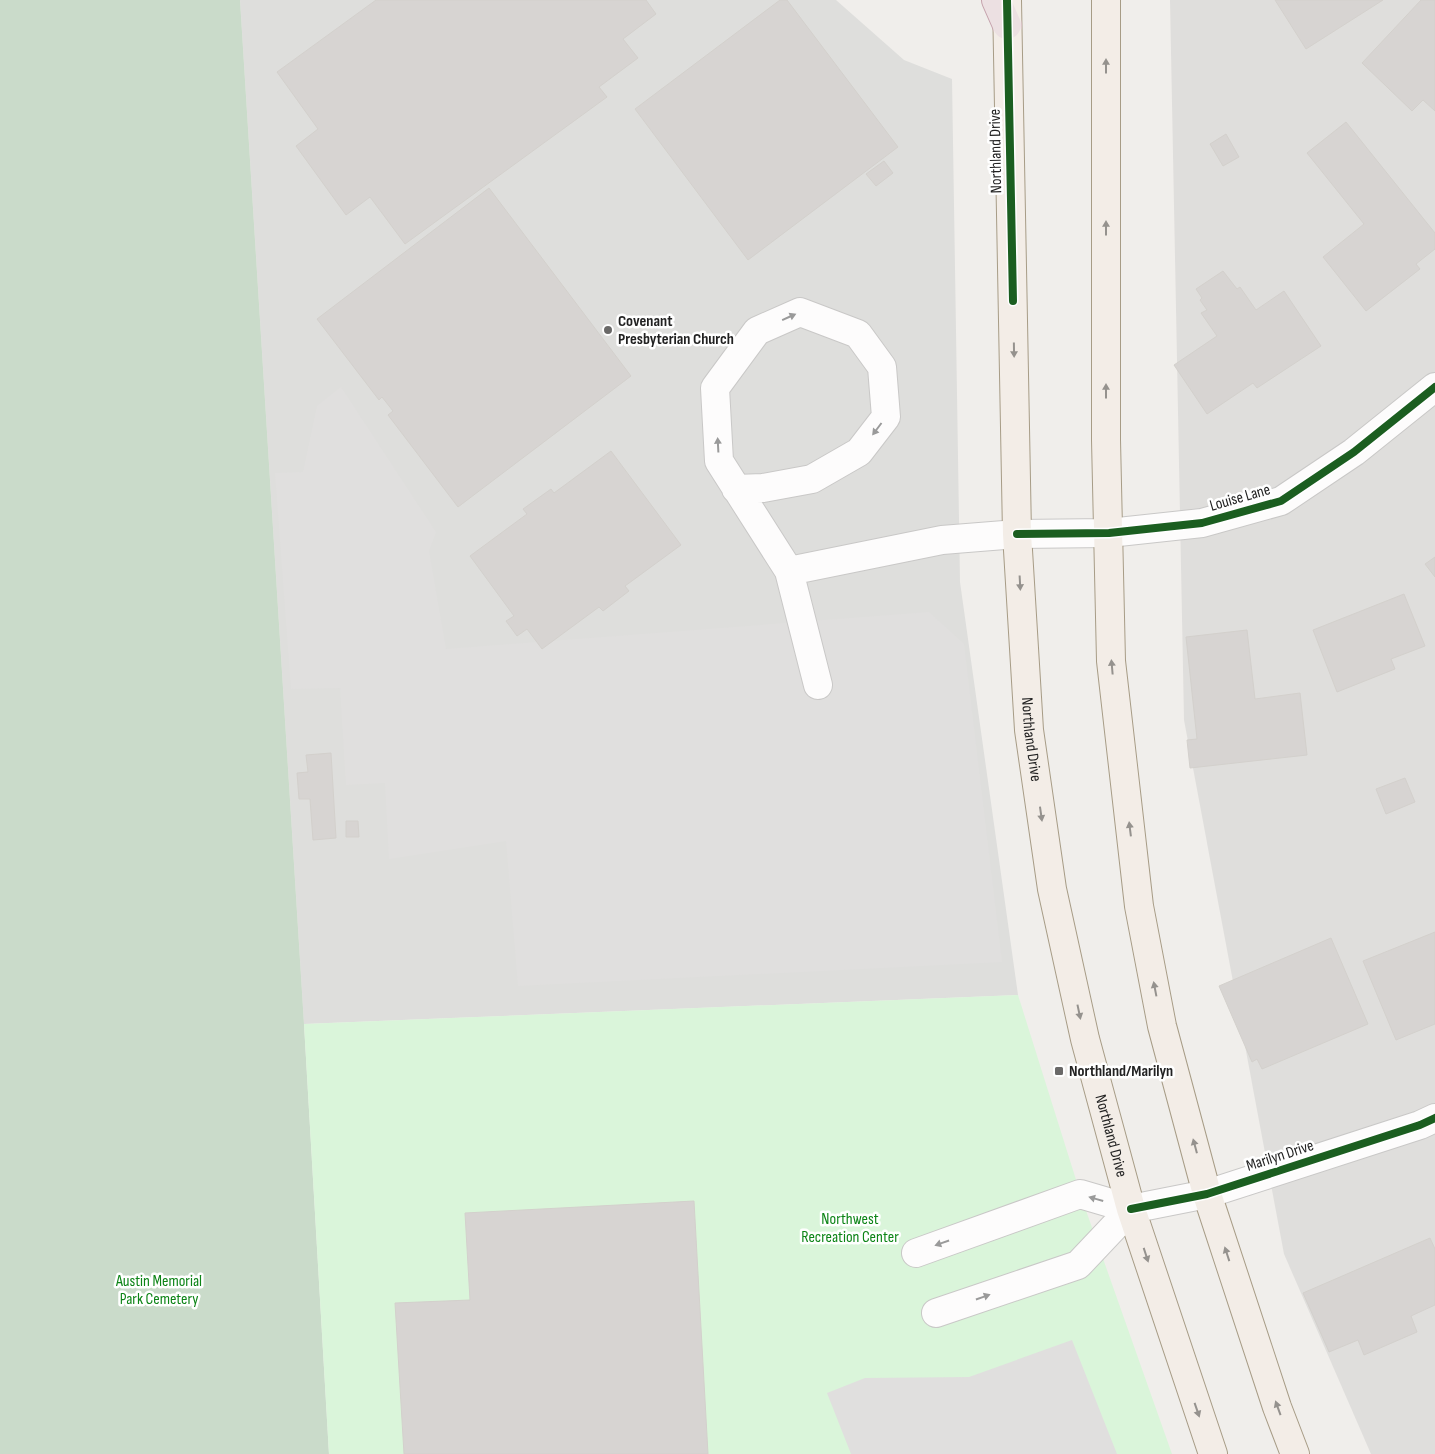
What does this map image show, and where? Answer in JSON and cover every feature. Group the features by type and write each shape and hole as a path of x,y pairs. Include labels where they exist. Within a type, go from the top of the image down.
{"highway":[{"path":"996,0 1007,12"}],"main road":[{"path":"1106,0 1108,533 1111,661 1139,906 1162,1026 1208,1194 1277,1407 1295,1454"},
{"name":"Northland Drive","path":"1007,12 1017,534 1029,730 1052,889 1084,1039 1131,1209 1213,1454"}],"street":[{"path":"736,489 763,488 812,479 859,452 886,417 882,367 858,334 800,312 757,331 715,388 718,461 736,489 789,571 818,685"},
{"name":"Louise Lane","path":"789,571 942,540 1017,534 1108,533 1202,523 1281,501 1354,452 1435,387"},
{"name":"Marilyn Drive","path":"1131,1209 1208,1194 1435,1118"},
{"path":"916,1252 1080,1194 1131,1209 1078,1265 936,1313"}],"shaded area":[{"name":"Covenant Presbyterian Church","path":"240,0 836,0 904,60 952,79 960,582 1018,995 304,1024"},
{"path":"1170,0 1435,0 1435,1454 1371,1454 1284,1254 1184,720"},
{"path":"341,387 436,532 429,551 446,649 929,612 964,644 1002,962 518,986 506,841 389,859 385,783 346,785 340,688 291,689 275,473 303,472 317,406"},
{"path":"1072,1340 1117,1454 851,1454 827,1393 865,1378 969,1377"}],"green space":[{"name":"Austin Memorial Park Cemetery","path":"0,0 240,0 329,1454 0,1454"},
{"name":"Northwest Recreation Center","path":"1018,995 1083,1202 1172,1454 329,1454 304,1024"}],"building":[{"path":"376,0 646,0 656,14 623,39 638,58 599,87 607,97 405,244 370,197 346,215 296,146 318,129 277,72"},
{"path":"780,0 787,0 898,147 748,260 635,109"},
{"path":"1275,0 1383,0 1306,49"},
{"path":"1421,0 1435,0 1435,111 1423,100 1412,111 1362,63"},
{"path":"1346,122 1435,233 1435,249 1416,264 1420,269 1366,311 1323,257 1364,224 1307,153"},
{"path":"1226,134 1239,157 1223,166 1210,144"},
{"path":"884,161 893,173 876,186 866,174"},
{"path":"489,188 631,376 458,507 388,415 393,411 382,397 379,400 317,319"},
{"path":"1223,271 1237,289 1240,287 1256,310 1284,291 1321,346 1257,388 1253,383 1207,414 1174,365 1217,336 1201,313 1207,310 1200,300 1202,298 1196,289"},
{"path":"611,451 681,545 625,586 629,591 603,611 599,607 542,649 527,629 517,636 506,621 514,616 470,556 527,514 523,509 551,489 554,493"},
{"path":"1435,557 1435,577 1425,564"},
{"path":"1404,594 1425,646 1391,659 1395,669 1337,692 1313,630"},
{"path":"1247,630 1255,699 1300,693 1307,755 1190,768 1187,740 1197,739 1186,637"},
{"path":"331,753 336,838 313,840 310,799 299,799 297,773 308,772 306,755"},
{"path":"1405,778 1415,802 1386,814 1376,789"},
{"path":"346,821 358,821 359,837 346,837"},
{"path":"1435,932 1435,1024 1396,1040 1363,961"},
{"path":"1331,938 1368,1024 1262,1069 1257,1059 1252,1062 1219,986"},
{"path":"694,1201 708,1454 404,1454 395,1303 470,1300 465,1213"},
{"path":"1430,1238 1435,1249 1435,1305 1411,1316 1417,1332 1364,1355 1358,1340 1329,1352 1303,1293"}],"cycle path":[{"path":"1007,0 1013,301"},
{"path":"1017,534 1109,533 1202,523 1281,501 1354,452 1435,387"},
{"path":"1131,1209 1207,1194 1420,1125 1435,1118"}],"place":[{"name":"Covenant Presbyterian Church","path":"608,330"},
{"name":"Northland/Marilyn","path":"1059,1071"}]}
